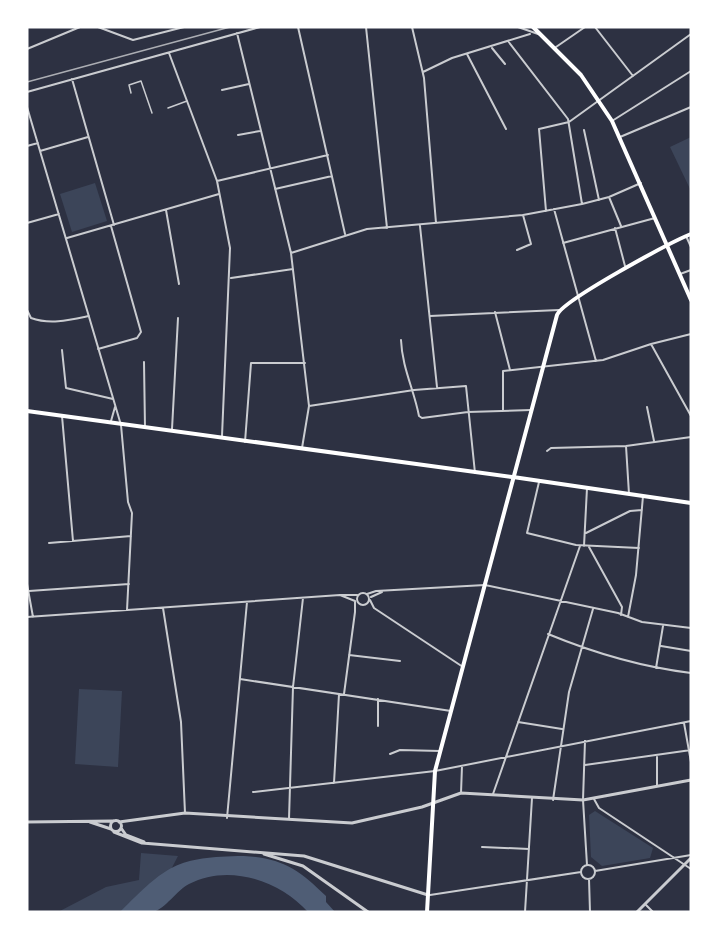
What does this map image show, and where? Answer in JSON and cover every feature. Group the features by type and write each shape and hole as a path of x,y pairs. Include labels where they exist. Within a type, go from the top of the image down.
{"main road":[{"path":"534,27 556,47 612,121 691,300"},
{"path":"427,912 435,771 512,477 559,310 666,245 689,235"},
{"path":"27,411 691,503"}],"street":[{"path":"27,49 80,27"},
{"path":"98,27 132,40 184,27"},
{"path":"27,92 260,27"},
{"path":"298,27 345,234"},
{"path":"366,27 387,228"},
{"path":"412,27 423,72 436,223"},
{"path":"518,27 530,34 544,36"},
{"path":"576,27 579,31"},
{"path":"556,47 585,27"},
{"path":"595,27 633,76"},
{"path":"237,33 294,268 309,406 302,450"},
{"path":"423,72 467,53 530,34"},
{"path":"546,211 539,132 541,128 569,122 691,34"},
{"path":"508,41 569,122 582,204"},
{"path":"491,47 506,64"},
{"path":"169,53 217,181 230,248 221,439"},
{"path":"467,53 506,129"},
{"path":"612,121 691,71"},
{"path":"72,79 141,332 137,339 98,349"},
{"path":"222,90 249,84"},
{"path":"27,107 121,425 128,502 132,513 127,610"},
{"path":"620,137 691,107"},
{"path":"238,135 260,130"},
{"path":"584,130 599,200"},
{"path":"40,151 88,135"},
{"path":"27,146 38,143"},
{"path":"217,181 328,155"},
{"path":"274,189 332,176"},
{"path":"291,253 345,234 523,215 582,204 609,197 641,183"},
{"path":"67,238 219,194"},
{"path":"609,197 621,226"},
{"path":"554,209 596,361"},
{"path":"166,210 179,284"},
{"path":"27,223 59,214"},
{"path":"517,250 531,244 523,215"},
{"path":"563,243 656,218"},
{"path":"420,225 437,387"},
{"path":"615,228 626,269"},
{"path":"689,235 691,247"},
{"path":"230,278 294,268"},
{"path":"680,274 691,270"},
{"path":"27,310 31,318 48,321 65,322 89,316"},
{"path":"430,316 559,310"},
{"path":"495,312 510,370"},
{"path":"172,432 178,318"},
{"path":"503,410 501,374 510,370 596,361 691,334"},
{"path":"401,340 402,363 414,390 419,416 422,418 468,412 531,410"},
{"path":"651,344 691,416"},
{"path":"62,350 66,388 113,399"},
{"path":"144,362 146,428"},
{"path":"245,442 251,363 306,363"},
{"path":"309,406 437,387 466,386 475,473"},
{"path":"110,423 115,407"},
{"path":"646,407 654,441"},
{"path":"62,416 73,541"},
{"path":"547,451 551,448 626,446 691,437"},
{"path":"626,446 629,494"},
{"path":"539,482 527,533 589,547 639,548"},
{"path":"493,794 548,634 582,546 585,533 587,488"},
{"path":"628,617 639,548 643,496"},
{"path":"585,533 630,511 642,510"},
{"path":"49,543 131,536"},
{"path":"589,547 622,607 621,615"},
{"path":"27,584 33,617"},
{"path":"29,591 129,584"},
{"path":"27,617 485,585 663,625 691,628"},
{"path":"356,612 360,604 382,592"},
{"path":"367,594 374,608 463,667"},
{"path":"340,595 360,604"},
{"path":"344,694 357,595"},
{"path":"288,820 292,687 303,598"},
{"path":"227,818 247,602"},
{"path":"163,608 181,722 185,813"},
{"path":"553,800 569,692 593,608"},
{"path":"656,668 663,625"},
{"path":"548,634 582,648 656,668 691,673"},
{"path":"660,646 691,651"},
{"path":"349,655 400,660"},
{"path":"240,679 451,711"},
{"path":"334,783 339,694"},
{"path":"378,699 378,726"},
{"path":"253,792 435,771 691,721"},
{"path":"518,722 564,730"},
{"path":"684,723 691,762"},
{"path":"581,873 587,865 583,800 585,741"},
{"path":"390,754 400,750 441,751"},
{"path":"585,765 690,750"},
{"path":"657,756 657,786"},
{"path":"461,793 462,766"},
{"path":"27,822 119,822 185,813 227,818 352,823 433,804 461,793 583,800 691,780"},
{"path":"525,912 532,798"},
{"path":"594,799 599,808 691,869"},
{"path":"112,830 113,821"},
{"path":"90,822 128,839 145,843 304,856 428,895 581,873 589,878"},
{"path":"119,822 126,835 145,843"},
{"path":"112,830 121,828"},
{"path":"482,847 529,849"},
{"path":"256,852 303,866 368,912"},
{"path":"587,865 595,870 691,856"},
{"path":"637,912 691,856"},
{"path":"590,912 589,878 595,870"},
{"path":"646,905 653,912"}],"lane":[{"path":"131,93 129,85 141,81 152,113"},
{"path":"168,108 187,100"}],"shaded area":[{"path":"691,137 691,191 670,147"},
{"path":"95,183 107,221 72,232 60,194"},
{"path":"79,689 122,691 118,767 75,764"},
{"path":"595,811 653,848 650,858 602,866 591,857 589,815"},
{"path":"141,853 178,856 163,885 123,912 58,912 106,887 139,880"},
{"path":"244,856 269,859 298,872 326,896 326,902 335,912 308,912 296,901 269,884 237,875 221,875 189,884 153,912 120,912 162,874 174,867 203,859"}],"railway":[{"path":"27,82 230,27"}]}
